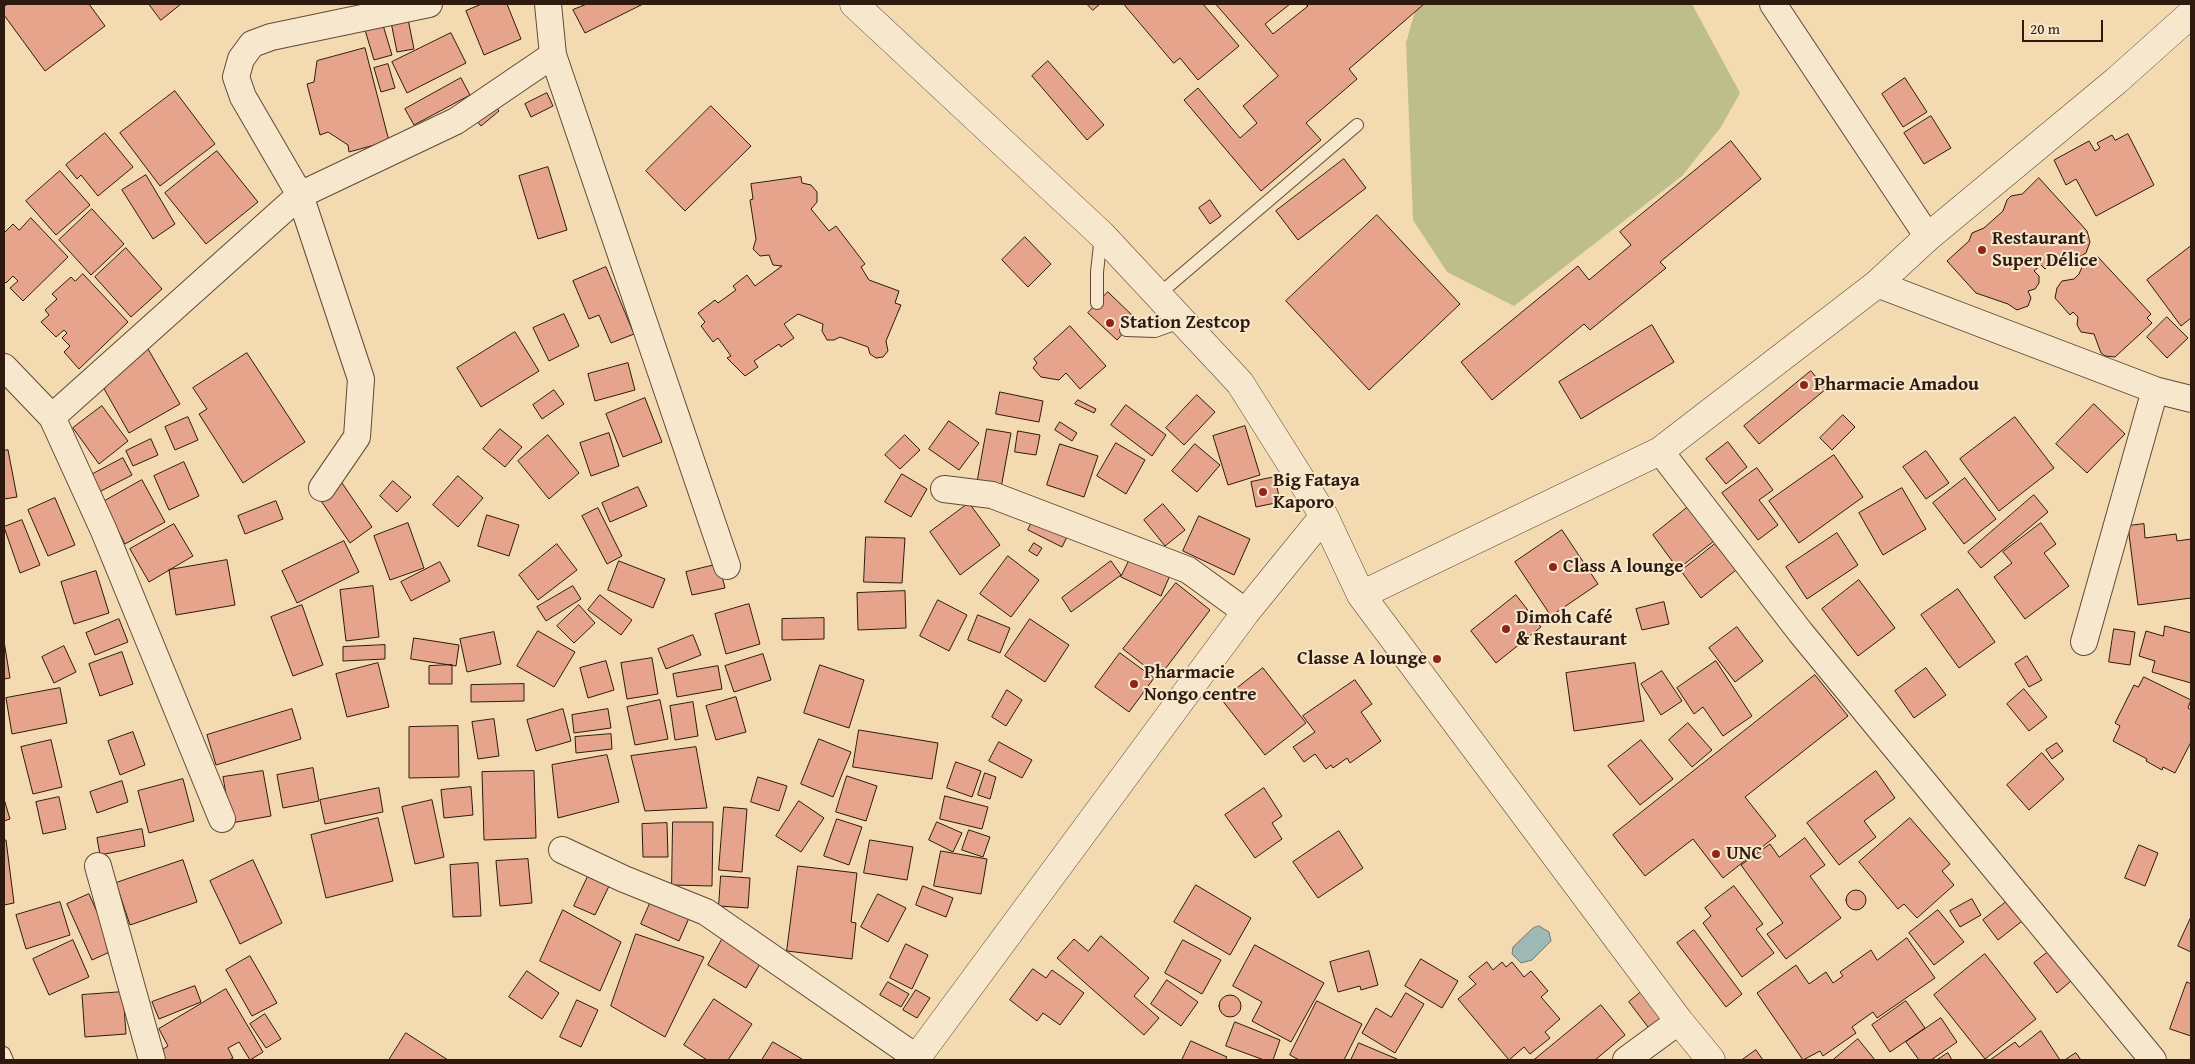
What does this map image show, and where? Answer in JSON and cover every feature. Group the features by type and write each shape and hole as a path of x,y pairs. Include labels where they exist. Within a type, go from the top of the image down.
{"street":[{"path":"322,488 357,437 361,379 300,195 244,97 236,77 241,59 252,44 270,37 428,4"},
{"path":"548,4 553,55 727,566"},
{"path":"854,4 1101,234 1240,383 1324,516 1361,595 1679,1021 1711,1060"},
{"path":"1773,4 1928,237"},
{"path":"1361,595 1660,451 1877,284 1928,237 2116,81 2191,14"},
{"path":"52,417 300,195 456,120 553,55"},
{"path":"1877,284 2155,390 2191,399"},
{"path":"4,367 52,417 104,531 222,819"},
{"path":"2084,642 2155,390"},
{"path":"1660,451 1801,634 2152,1060"},
{"path":"944,489 992,495 1188,570 1246,612"},
{"path":"562,850 624,879 706,912 916,1059 1246,612 1324,516"},
{"path":"98,866 152,1060"},
{"path":"1626,1060 1679,1021"}],"lane":[{"path":"1158,294 1357,124"},
{"path":"1097,303 1097,272 1101,234"},
{"path":"1126,330 1155,331 1183,321"},
{"path":"4,1053 7,1060"}],"green space":[{"path":"1417,4 1692,4 1740,93 1721,127 1682,176 1514,306 1447,272 1413,220 1406,43"}],"water":[{"path":"1539,926 1549,932 1551,941 1532,960 1521,963 1512,954 1513,947 1533,928"}],"building":[{"path":"8,4 89,4 105,26 45,71 4,15 4,7"},
{"path":"149,4 181,4 161,20"},
{"path":"482,4 507,4 521,39 484,55 466,11"},
{"path":"587,4 643,4 585,33 573,10"},
{"path":"1087,4 1100,4 1093,10"},
{"path":"1124,4 1203,4 1239,46 1198,80 1180,58 1174,63"},
{"path":"1216,4 1290,4 1265,24 1273,34 1308,6 1305,4 1424,4 1349,69 1357,79 1306,123 1321,140 1261,191 1184,100 1198,88 1240,138 1257,123 1243,106 1278,76"},
{"path":"408,19 414,49 397,52 391,22"},
{"path":"383,25 392,55 374,60 365,30"},
{"path":"451,33 466,63 407,93 392,62"},
{"path":"365,48 389,141 349,152 348,145 328,132 320,135 307,84 314,82 317,61"},
{"path":"1048,61 1104,125 1087,140 1032,76"},
{"path":"388,64 395,88 381,92 374,68"},
{"path":"461,78 470,95 414,125 405,109"},
{"path":"1905,78 1927,112 1903,127 1882,94"},
{"path":"175,91 215,144 160,186 120,133"},
{"path":"547,93 553,106 531,117 525,104"},
{"path":"491,100 499,111 481,126 472,115"},
{"path":"711,106 751,146 685,211 646,171"},
{"path":"1931,116 1951,148 1924,164 1904,133"},
{"path":"105,133 133,167 98,196 81,175 77,179 66,165"},
{"path":"2128,134 2154,185 2096,216 2076,179 2066,185 2054,160 2089,141 2095,151 2100,148 2097,143 2112,135 2115,140"},
{"path":"1731,141 1761,179 1660,262 1666,268 1590,330 1584,324 1492,400 1461,362 1578,266 1589,280 1631,245 1620,232"},
{"path":"217,151 258,202 206,244 165,193"},
{"path":"1344,159 1366,188 1298,240 1276,211"},
{"path":"548,167 567,230 538,239 519,176"},
{"path":"60,171 90,205 56,235 26,201"},
{"path":"146,175 175,224 153,239 122,190"},
{"path":"801,177 802,183 811,185 817,192 817,202 811,209 829,231 836,226 865,264 861,267 869,280 899,291 895,303 901,305 886,341 888,351 883,357 876,358 870,354 868,347 840,337 834,340 827,340 822,331 823,324 798,314 784,324 794,338 781,347 779,344 754,361 758,367 745,376 727,358 731,356 718,338 713,342 701,326 705,322 698,313 715,300 718,303 736,290 733,286 747,275 755,286 782,266 773,265 769,255 760,256 753,249 756,239 750,200 753,199 751,184"},
{"path":"2039,178 2087,231 2090,242 2086,253 2081,256 2070,258 2064,255 2060,265 2049,265 2045,269 2041,265 2034,271 2039,276 2039,283 2035,289 2028,291 2031,298 2028,306 2017,310 2008,304 1976,293 1947,261 1969,241 1972,233 1984,228 2003,211 2007,200 2011,196 2022,194"},
{"path":"1210,200 1221,216 1210,224 1199,208"},
{"path":"92,209 124,244 91,275 59,240"},
{"path":"1377,215 1460,304 1369,390 1286,301"},
{"path":"31,218 68,257 23,301 10,288 18,281 13,276 6,283 4,281 4,233 13,224 19,230"},
{"path":"1025,237 1051,264 1028,287 1002,260"},
{"path":"2191,246 2191,318 2181,326 2147,280"},
{"path":"126,248 162,289 131,317 95,277"},
{"path":"2098,257 2151,314 2147,318 2152,323 2115,357 2105,356 2101,353 2094,334 2081,332 2077,325 2078,317 2073,312 2070,315 2055,298 2057,288 2062,281 2074,279 2079,274 2083,265"},
{"path":"606,267 634,334 611,343 599,315 589,319 573,281"},
{"path":"83,274 128,322 79,369 64,352 70,346 62,338 67,333 64,330 56,337 41,322 49,315 45,310 57,299 52,294 71,277 75,281"},
{"path":"1108,292 1136,319 1117,340 1088,313"},
{"path":"564,314 579,346 549,361 533,328"},
{"path":"2167,317 2188,338 2167,358 2147,337"},
{"path":"1652,325 1674,362 1581,419 1559,382"},
{"path":"1070,326 1106,366 1080,389 1066,373 1059,380 1041,377 1033,368 1037,363 1034,359"},
{"path":"515,332 539,371 481,407 457,368"},
{"path":"148,349 180,404 129,433 98,378"},
{"path":"247,353 305,442 243,483 199,414 207,409 193,388"},
{"path":"628,363 635,390 595,401 588,374"},
{"path":"1811,371 1826,389 1759,444 1744,426"},
{"path":"554,390 564,404 542,419 533,405"},
{"path":"1000,392 1043,401 1039,422 996,414"},
{"path":"1197,395 1215,412 1184,445 1166,428"},
{"path":"645,398 662,442 623,457 606,414"},
{"path":"1078,400 1096,409 1094,413 1075,404"},
{"path":"2094,404 2125,434 2087,473 2056,444"},
{"path":"1126,405 1166,435 1152,456 1111,425"},
{"path":"102,406 128,441 99,464 73,428"},
{"path":"1843,415 1855,427 1832,450 1820,438"},
{"path":"188,417 198,440 175,450 165,427"},
{"path":"2015,417 2054,468 1999,511 1960,459"},
{"path":"949,421 979,443 959,470 929,449"},
{"path":"1060,422 1077,433 1072,441 1055,430"},
{"path":"1245,426 1260,475 1228,485 1213,436"},
{"path":"500,429 522,447 505,467 483,449"},
{"path":"987,429 1011,433 1001,488 977,484"},
{"path":"1018,431 1040,435 1036,455 1015,452"},
{"path":"609,433 619,466 591,476 580,443"},
{"path":"548,435 579,473 549,499 518,461"},
{"path":"905,435 920,450 900,469 885,455"},
{"path":"151,439 158,455 133,466 126,451"},
{"path":"1728,442 1747,467 1726,484 1706,459"},
{"path":"1116,443 1145,460 1126,494 1097,476"},
{"path":"1060,444 1098,456 1084,497 1047,485"},
{"path":"1195,444 1220,465 1197,492 1172,471"},
{"path":"8,450 17,497 4,499 4,451"},
{"path":"1926,451 1949,483 1926,499 1903,467"},
{"path":"1834,455 1863,497 1799,543 1769,501"},
{"path":"123,458 132,475 99,492 91,475"},
{"path":"184,462 199,496 169,510 154,476"},
{"path":"1757,468 1773,490 1759,500 1778,525 1758,540 1722,493"},
{"path":"902,474 927,489 911,517 885,502"},
{"path":"458,476 483,498 458,527 433,505"},
{"path":"1275,477 1280,502 1256,507 1251,482"},
{"path":"1965,478 1996,519 1964,544 1933,503"},
{"path":"142,480 165,522 125,544 103,502"},
{"path":"393,481 411,497 397,512 380,496"},
{"path":"342,483 372,527 350,543 319,498"},
{"path":"638,487 647,506 610,522 602,503"},
{"path":"1902,488 1926,529 1883,555 1859,513"},
{"path":"2034,495 2048,512 1981,568 1968,552"},
{"path":"55,498 75,545 48,556 28,510"},
{"path":"276,501 283,519 245,534 238,516"},
{"path":"969,503 1000,545 960,575 930,532"},
{"path":"1163,504 1185,530 1165,546 1144,520"},
{"path":"1688,507 1714,541 1678,569 1653,535"},
{"path":"598,508 622,556 607,564 582,516"},
{"path":"487,515 519,525 509,556 478,546"},
{"path":"1199,516 1250,539 1234,575 1183,551"},
{"path":"1034,518 1068,535 1062,547 1028,530"},
{"path":"22,520 40,565 20,573 4,527"},
{"path":"408,523 424,568 390,580 374,536"},
{"path":"2041,523 2056,544 2044,553 2069,586 2025,619 1994,577 2012,563 2003,552"},
{"path":"174,524 193,556 149,582 130,549"},
{"path":"2144,524 2145,538 2176,534 2177,541 2191,539 2191,598 2138,605 2128,526"},
{"path":"1562,530 1598,584 1551,616 1515,562"},
{"path":"1837,533 1858,565 1807,599 1786,567"},
{"path":"866,537 905,538 902,583 864,582"},
{"path":"344,541 359,572 297,603 282,571"},
{"path":"1034,543 1042,548 1037,556 1029,551"},
{"path":"557,544 577,570 538,600 519,575"},
{"path":"1715,544 1736,570 1701,598 1681,571"},
{"path":"1132,555 1171,573 1161,596 1121,577"},
{"path":"1008,556 1039,580 1011,617 980,594"},
{"path":"227,560 235,605 176,615 169,570"},
{"path":"619,561 665,579 653,608 608,590"},
{"path":"1111,561 1121,575 1071,612 1062,598"},
{"path":"440,562 450,581 411,601 401,582"},
{"path":"719,564 725,588 692,595 686,572"},
{"path":"96,571 109,613 74,624 61,582"},
{"path":"1859,580 1895,628 1858,656 1822,609"},
{"path":"1176,583 1210,610 1159,677 1123,649"},
{"path":"373,586 379,637 346,641 340,590"},
{"path":"573,586 581,599 546,621 537,607"},
{"path":"1958,589 1995,642 1959,668 1921,615"},
{"path":"905,591 906,628 858,630 857,593"},
{"path":"600,595 632,620 621,635 588,610"},
{"name":"Dimoh Café & Restaurant","path":"1516,595 1541,627 1496,663 1471,631"},
{"path":"938,600 967,615 949,651 920,636"},
{"path":"1664,602 1669,624 1642,630 1636,609"},
{"path":"749,604 760,644 726,654 715,614"},
{"path":"302,605 323,665 293,676 271,617"},
{"path":"579,605 595,623 574,643 557,626"},
{"path":"978,615 1010,628 1000,653 968,640"},
{"path":"824,618 824,639 782,640 782,619"},
{"path":"119,619 128,642 95,655 86,633"},
{"path":"1030,619 1069,645 1045,682 1005,656"},
{"path":"2165,626 2191,633 2191,683 2152,672 2155,661 2139,656 2146,631 2163,636"},
{"path":"1737,627 1763,661 1735,682 1709,648"},
{"path":"2114,629 2135,632 2130,665 2109,662"},
{"path":"538,631 575,652 554,687 517,666"},
{"path":"494,632 501,664 467,672 460,639"},
{"path":"693,635 701,655 666,669 658,649"},
{"path":"414,638 459,645 456,666 411,659"},
{"path":"4,641 10,678 4,679"},
{"path":"385,645 385,659 343,661 343,647"},
{"path":"64,646 76,672 54,683 42,657"},
{"path":"122,652 133,684 100,696 89,664"},
{"path":"1120,653 1154,678 1129,712 1095,687"},
{"path":"763,654 771,680 734,692 725,666"},
{"path":"2027,656 2042,680 2029,687 2015,664"},
{"path":"652,658 658,694 627,699 621,663"},
{"path":"606,661 614,690 588,698 580,668"},
{"path":"1716,661 1752,716 1723,736 1703,707 1694,714 1677,688"},
{"path":"378,663 389,707 347,717 336,674"},
{"path":"1635,663 1644,721 1574,731 1566,673"},
{"path":"452,665 452,684 429,684 429,666"},
{"path":"820,665 864,680 849,728 804,713"},
{"path":"718,666 722,689 677,697 673,674"},
{"path":"1263,668 1306,723 1265,755 1222,700"},
{"path":"1926,668 1946,695 1914,718 1895,691"},
{"path":"1662,671 1682,701 1661,715 1641,684"},
{"path":"1815,675 1848,716 1745,797 1776,836 1723,878 1693,839 1645,876 1613,835"},
{"path":"2144,677 2191,700 2188,708 2191,710 2191,742 2175,773 2163,767 2162,770 2146,761 2147,759 2113,741 2120,726 2115,723 2134,685 2138,687"},
{"path":"1355,680 1372,704 1361,712 1381,741 1350,763 1347,758 1333,768 1331,765 1326,769 1315,754 1304,762 1293,747 1315,732 1303,716"},
{"path":"524,684 524,701 471,702 471,685"},
{"path":"60,688 67,723 12,734 6,698"},
{"path":"2024,689 2047,717 2029,731 2007,704"},
{"path":"1007,690 1022,700 1006,726 992,717"},
{"path":"736,697 746,732 716,740 706,706"},
{"path":"660,700 668,739 635,745 627,707"},
{"path":"693,702 698,736 675,740 670,706"},
{"path":"292,709 301,739 216,765 207,735"},
{"path":"563,709 571,741 536,751 527,720"},
{"path":"608,709 611,728 574,733 572,715"},
{"path":"494,719 499,756 478,759 472,722"},
{"path":"1688,723 1712,750 1692,767 1669,740"},
{"path":"458,726 459,777 409,778 409,727"},
{"path":"859,730 938,743 932,779 853,767"},
{"path":"133,732 145,765 120,775 108,741"},
{"path":"611,734 612,749 576,753 575,737"},
{"path":"819,739 851,752 833,797 801,784"},
{"path":"51,740 62,787 33,794 21,747"},
{"path":"1641,740 1673,779 1640,805 1608,766"},
{"path":"999,742 1032,760 1022,778 989,761"},
{"path":"2057,743 2063,751 2052,759 2046,750"},
{"path":"696,747 707,808 645,811 631,756"},
{"path":"2042,753 2064,779 2029,810 2007,785"},
{"path":"607,755 619,802 558,818 552,765"},
{"path":"956,762 981,771 972,797 947,788"},
{"path":"313,768 319,801 283,808 277,775"},
{"path":"263,771 271,816 231,823 223,777"},
{"path":"534,771 536,838 484,840 482,772"},
{"path":"1876,771 1895,798 1864,821 1876,837 1839,865 1807,823"},
{"path":"985,773 996,777 990,799 978,795"},
{"path":"847,776 877,786 866,821 836,812"},
{"path":"758,777 787,786 779,811 751,802"},
{"path":"183,779 194,821 149,833 138,791"},
{"path":"122,781 128,802 97,813 90,792"},
{"path":"471,787 473,815 444,818 441,790"},
{"path":"379,788 383,812 325,824 320,800"},
{"path":"1264,788 1282,816 1272,823 1282,839 1255,858 1225,815"},
{"path":"945,796 988,807 982,829 940,819"},
{"path":"59,797 66,829 43,834 36,802"},
{"path":"4,799 10,819 4,821"},
{"path":"432,800 444,857 415,864 402,807"},
{"path":"799,801 824,818 801,852 776,836"},
{"path":"724,807 747,809 742,872 719,870"},
{"path":"378,818 393,881 326,898 311,835"},
{"path":"1910,818 1950,864 1942,871 1954,885 1917,918 1904,904 1898,909 1859,862"},
{"path":"837,819 862,827 849,865 824,856"},
{"path":"673,822 713,822 712,886 672,885"},
{"path":"937,822 962,833 953,852 929,840"},
{"path":"667,823 668,857 643,857 642,824"},
{"path":"142,829 145,846 100,855 97,838"},
{"path":"969,830 990,837 983,857 962,850"},
{"path":"1339,831 1363,868 1318,898 1293,862"},
{"path":"1805,838 1825,865 1810,876 1841,918 1786,959 1767,934 1783,923 1741,865 1770,844 1779,857"},
{"path":"4,840 6,840 14,903 4,905"},
{"path":"870,840 913,847 907,880 864,873"},
{"path":"2139,845 2158,853 2145,886 2125,878"},
{"path":"941,851 987,859 981,894 934,886"},
{"path":"528,859 532,903 500,906 496,861"},
{"path":"183,860 197,902 130,925 116,883"},
{"path":"253,860 282,923 240,944 210,881"},
{"path":"478,863 481,916 453,917 450,865"},
{"path":"798,866 857,873 851,922 856,923 852,959 787,951"},
{"path":"590,872 611,882 595,915 574,906"},
{"path":"721,876 750,878 748,908 719,906"},
{"path":"1196,885 1251,918 1230,955 1174,922"},
{"path":"923,886 953,898 946,917 916,905"},
{"path":"1734,886 1763,924 1756,929 1774,953 1742,977 1703,923 1711,916 1705,908"},
{"path":"1856,890 1863,893 1866,900 1863,907 1856,910 1849,907 1846,900 1849,893"},
{"path":"89,894 114,950 92,960 67,904"},
{"path":"878,894 906,908 888,942 861,927"},
{"path":"1972,899 1981,915 1960,927 1950,911"},
{"path":"2010,899 2026,918 1998,940 1983,920"},
{"path":"651,901 689,918 679,941 641,924"},
{"path":"60,902 70,935 26,949 16,915"},
{"path":"563,910 621,942 600,991 540,961"},
{"path":"1938,910 1964,942 1934,965 1909,933"},
{"path":"2191,917 2191,952 2178,946"},
{"path":"1694,930 1742,994 1726,1007 1677,943"},
{"path":"636,934 704,957 665,1037 611,1006"},
{"path":"725,934 764,957 746,988 708,965"},
{"path":"1101,936 1149,978 1134,996 1159,1018 1144,1035 1057,958 1074,939 1088,951"},
{"path":"1907,938 1935,978 1877,1018 1873,1012 1852,1027 1856,1033 1823,1056 1820,1051 1803,1060 1757,993 1796,965 1809,984 1826,972 1833,983 1843,976 1840,972 1871,950 1877,960"},
{"path":"73,940 89,977 49,995 33,959"},
{"path":"1183,940 1221,960 1202,994 1165,973"},
{"path":"906,944 928,955 912,989 890,978"},
{"path":"1255,945 1324,983 1291,1042 1252,1021 1262,1002 1233,986"},
{"path":"1369,951 1378,985 1361,990 1360,986 1338,992 1330,962"},
{"path":"2048,952 2071,981 2057,993 2034,963"},
{"path":"1985,954 2036,1019 1985,1059 1934,995"},
{"path":"250,956 277,1003 252,1016 226,970"},
{"path":"1421,959 1458,981 1442,1008 1405,986"},
{"path":"1487,962 1493,970 1502,962 1506,967 1512,962 1524,977 1531,971 1548,991 1541,997 1560,1019 1545,1032 1550,1038 1530,1054 1524,1047 1509,1060 1458,999 1476,984 1469,977"},
{"path":"1033,969 1046,978 1052,970 1084,993 1060,1025 1043,1013 1037,1021 1010,1000"},
{"path":"527,971 559,993 542,1019 509,997"},
{"path":"1167,980 1198,1002 1181,1026 1151,1004"},
{"path":"888,982 909,994 901,1007 880,995"},
{"path":"2187,982 2191,984 2191,1036 2170,1029"},
{"path":"195,986 201,1002 159,1019 152,1002"},
{"path":"226,989 263,1052 250,1060 239,1042 228,1048 233,1058 229,1060 161,1060 157,1053 168,1046 159,1029"},
{"path":"916,990 930,998 917,1018 903,1010"},
{"path":"123,992 126,1034 85,1037 82,995"},
{"path":"1641,992 1663,1021 1651,1031 1629,1002"},
{"path":"1406,993 1424,1004 1395,1053 1362,1033 1376,1008 1391,1017"},
{"path":"1230,995 1238,998 1241,1006 1238,1014 1230,1017 1222,1014 1219,1006 1222,998"},
{"path":"714,999 752,1024 728,1060 707,1060 684,1045"},
{"path":"577,1000 598,1010 581,1047 560,1037"},
{"path":"1317,1001 1362,1024 1344,1060 1299,1060 1290,1055"},
{"path":"1906,1001 1925,1028 1890,1052 1872,1025"},
{"path":"1601,1005 1625,1035 1595,1060 1534,1060"},
{"path":"265,1014 281,1039 266,1048 250,1024"},
{"path":"1941,1018 1957,1042 1931,1060 1919,1060 1906,1042"},
{"path":"1235,1022 1280,1040 1273,1060 1264,1060 1226,1046"},
{"path":"2041,1031 2060,1060 1990,1060 2015,1042 2019,1047"},
{"path":"406,1033 448,1060 389,1060"},
{"path":"1858,1039 1875,1060 1833,1060"},
{"path":"1191,1041 1227,1057 1225,1060 1182,1060"},
{"path":"773,1042 802,1059 762,1060"},
{"path":"1359,1043 1397,1059 1397,1060 1351,1060"},
{"path":"1756,1050 1763,1060 1742,1060"},
{"path":"1948,1053 1952,1060 1937,1060"},
{"path":"2076,1053 2081,1060 2065,1060"}],"place":[{"name":"Restaurant Super Délice","path":"1982,250"},
{"name":"Station Zestcop","path":"1110,323"},
{"name":"Pharmacie Amadou","path":"1804,385"},
{"name":"Big Fataya Kaporo","path":"1263,492"},
{"name":"Class A lounge","path":"1553,567"},
{"name":"Dimoh Café & Restaurant","path":"1506,629"},
{"name":"Classe A lounge","path":"1437,659"},
{"name":"Pharmacie Nongo centre","path":"1134,684"},
{"name":"UNC","path":"1716,854"}]}
